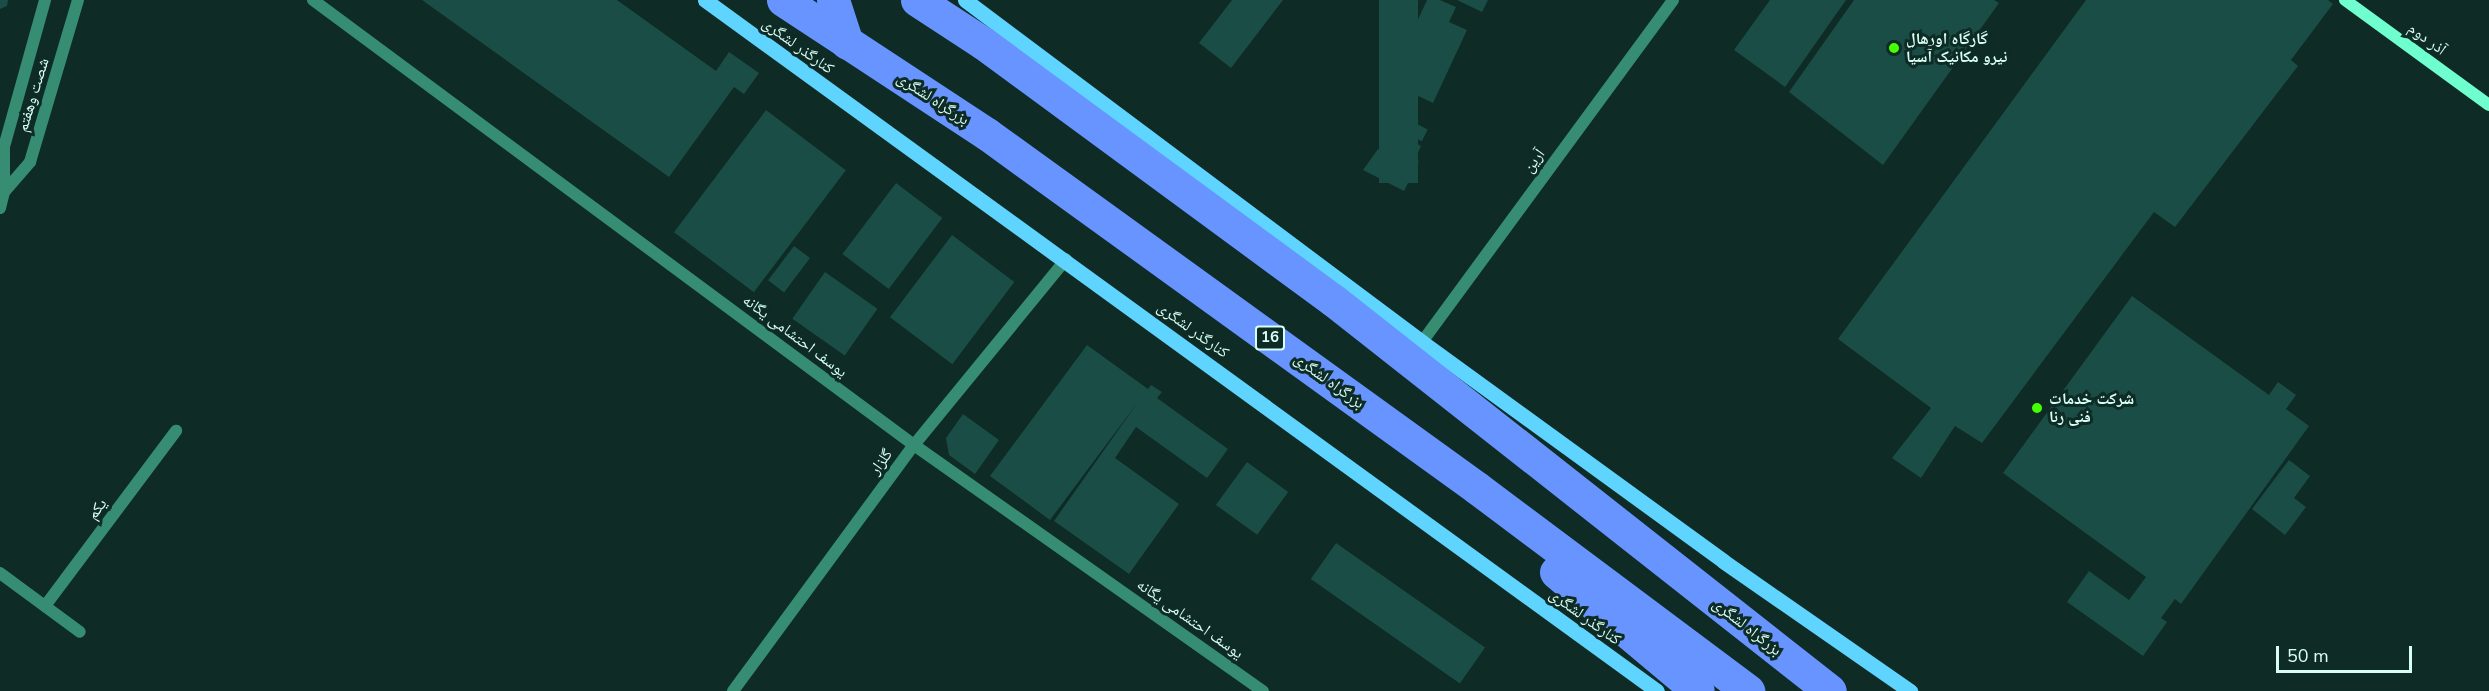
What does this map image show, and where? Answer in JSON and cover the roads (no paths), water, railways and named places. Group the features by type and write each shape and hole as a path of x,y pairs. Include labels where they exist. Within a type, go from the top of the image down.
{"highway":[{"name":"بزرگراه لشگری","path":"783,0 987,134 1477,488 1748,691"},
{"path":"833,0 847,43"},
{"name":"بزرگراه لشگری","path":"917,0 983,43 1333,300 1830,691"},
{"path":"1477,488 1524,544 1588,601 1698,691"}],"main road":[{"name":"کنارگذر لشگری","path":"705,0 1066,259 1657,691"},
{"path":"965,0 1422,342 1723,561 1910,691"},
{"name":"آذر دوم","path":"2345,0 2489,105"}],"street":[{"name":"شصت وهفتم","path":"0,208 4,192 4,147 45,0"},
{"name":"شصت وهفتم","path":"4,192 30,162 78,0"},
{"name":"یوسف احتشامی یگانه","path":"313,0 914,445 1263,691"},
{"name":"آرین","path":"1422,342 1673,0"},
{"name":"گلزار","path":"733,691 914,445 1066,259"},
{"name":"یکم","path":"45,606 176,430"},
{"path":"0,573 80,632"}],"place":[{"name":"گارگاه اورهال نیرو مکانیک آسیا","path":"1894,48"},
{"name":"شرکت خدمات فنی رنا","path":"2037,408"}]}
